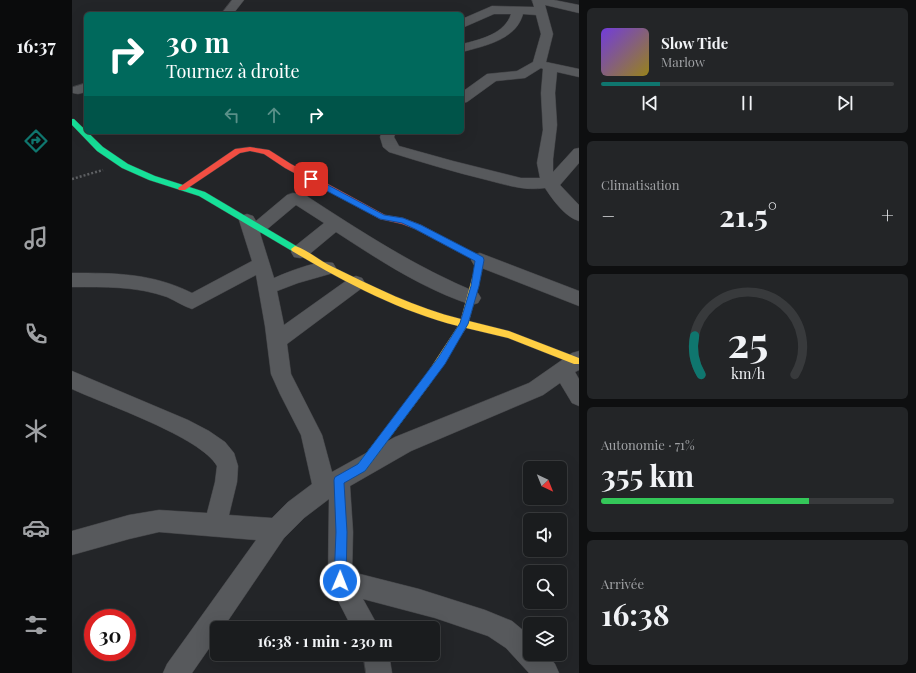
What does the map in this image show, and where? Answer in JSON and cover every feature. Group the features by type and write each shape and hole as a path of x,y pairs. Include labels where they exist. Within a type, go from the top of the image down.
{"street":[{"path":"229,12 238,0"},
{"path":"539,4 547,34 544,65 551,74 548,92 550,128 545,171 550,184 579,215"},
{"path":"464,23 487,11 518,10 539,4 579,9"},
{"path":"464,47 499,35 513,23 518,16 518,10"},
{"path":"464,98 492,77 520,75 544,65 579,73"},
{"path":"72,121 84,133"},
{"path":"85,134 100,149 125,166 144,175 202,194 327,268 356,283 434,316 509,335 573,363"},
{"path":"388,134 387,137 391,147 394,149 451,166 521,183 550,184 579,153"},
{"path":"182,188 238,151 244,149 257,149 266,152 288,166 382,217 403,221 418,227 480,260 579,299"},
{"path":"253,223 296,198 303,201 377,250 418,273 472,298"},
{"path":"253,223 254,237 262,264 277,341 281,372 291,399 309,430 332,485 341,532 340,581 362,621"},
{"path":"300,252 336,223"},
{"path":"361,468 427,381 464,324 472,298 480,260"},
{"path":"72,280 120,280 136,282 174,292 192,302 262,264"},
{"path":"266,288 294,277 327,268"},
{"path":"277,341 356,283"},
{"path":"573,363 579,397"},
{"path":"176,673 213,619 251,570 276,530 296,510 332,485 403,444 536,389 573,363"},
{"path":"72,380 176,424 203,439 221,452 227,464 226,480 214,526"},
{"path":"72,543 129,527 159,521 276,530"},
{"path":"340,581 438,605 488,624 503,631 517,642 532,656 546,673"},
{"path":"377,661 379,673"}],"path":[{"path":"72,180 98,171 125,166"}],"traffic: fast":[{"path":"72,121 84,133"},
{"path":"85,134 100,149 125,166 152,178 202,194 295,249"},
{"path":"361,468 409,405"}],"traffic: slow":[{"path":"295,249 327,268 378,293 434,316 509,335 577,361"},
{"path":"409,405 427,381 464,324 478,271"}],"traffic: jam":[{"path":"182,188 238,151 250,149 266,152 288,166 383,217 403,221 418,227 480,260 478,271"}],"route":[{"path":"311,179 382,217 403,221 418,227 480,260 475,286 464,324 442,361 361,468 339,480 341,532 340,581"}]}
